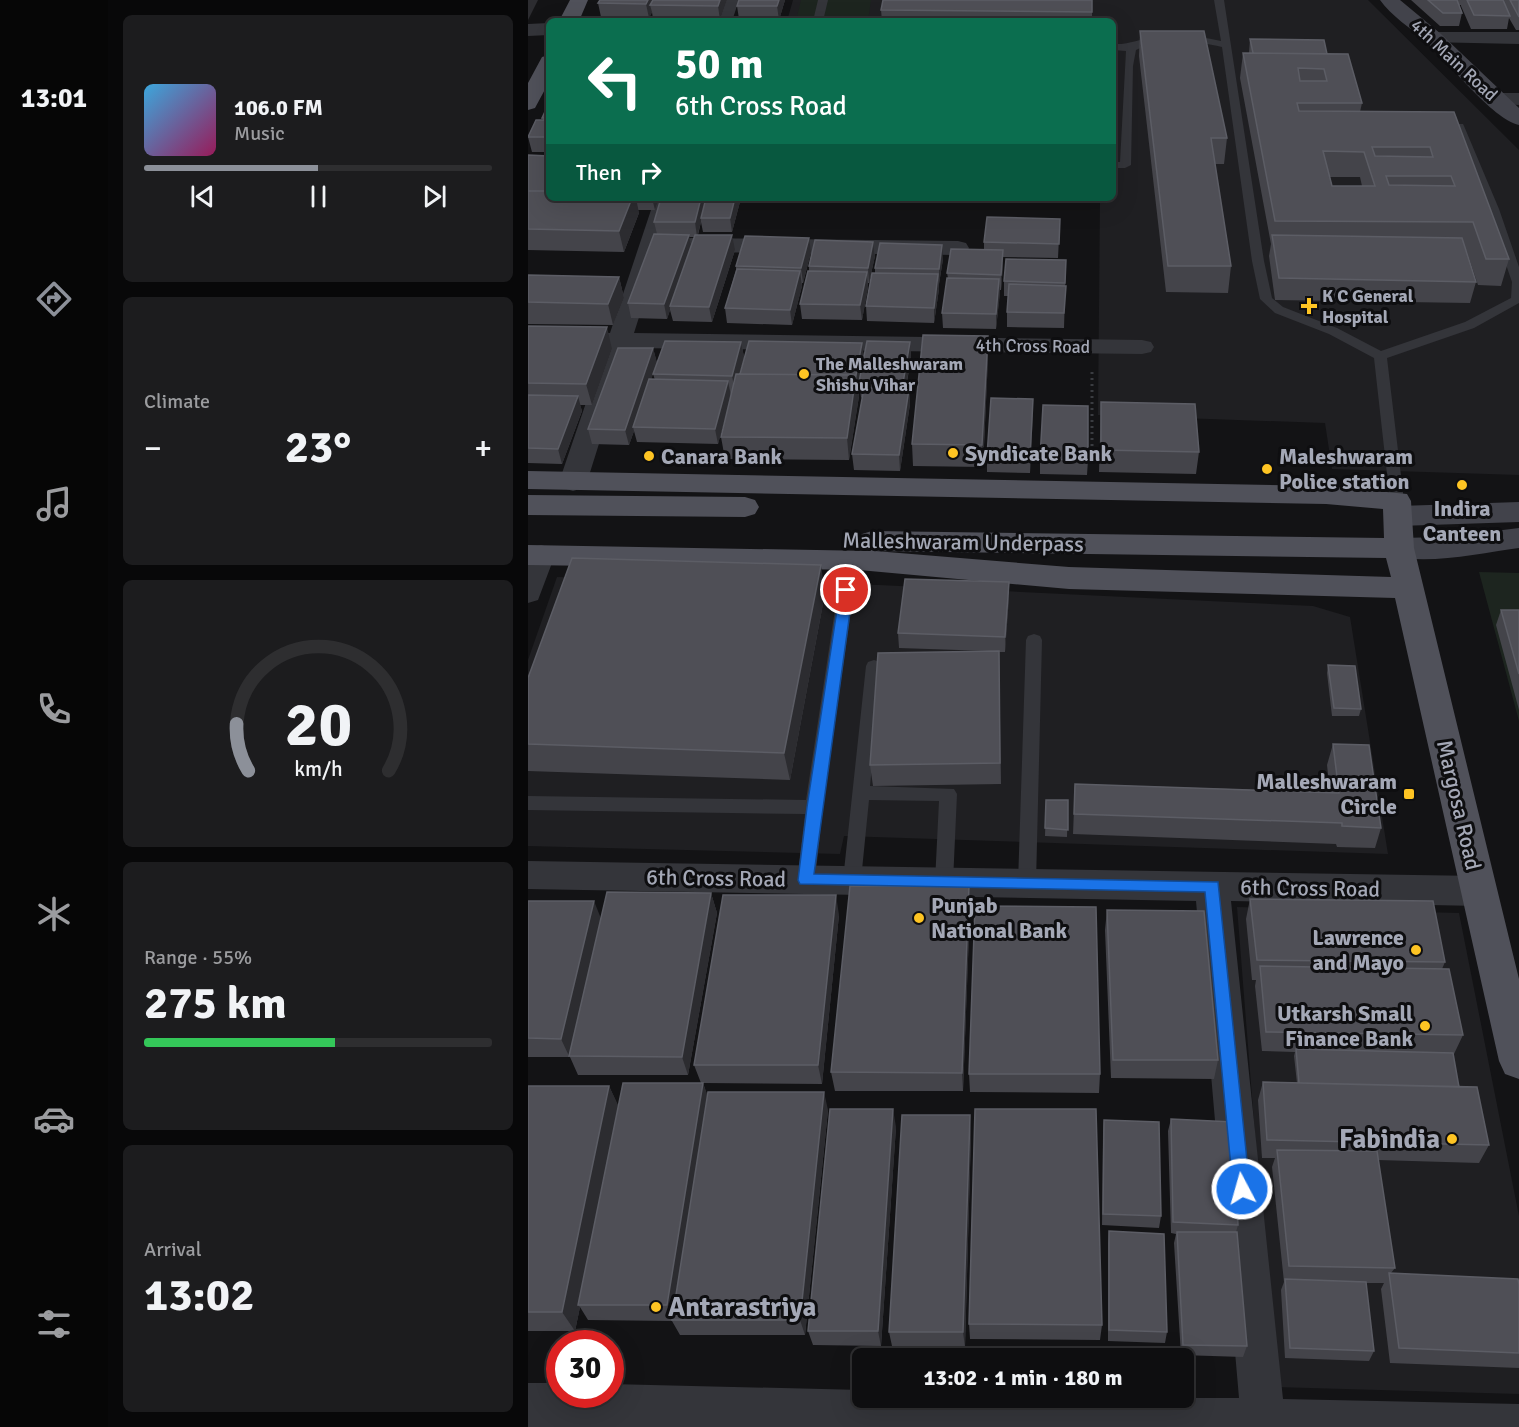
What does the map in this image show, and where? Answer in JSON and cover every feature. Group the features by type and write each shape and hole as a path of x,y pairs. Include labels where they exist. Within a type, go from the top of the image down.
{"main road":[{"path":"570,18 579,0"},
{"path":"528,104 546,67"},
{"path":"528,480 1326,495 1398,522"},
{"name":"Malleshwaram Underpass","path":"528,505 1398,522"},
{"name":"Malleshwaram Underpass","path":"532,549 1398,522"},
{"name":"Margosa Road","path":"1398,522 1409,588 1519,1061"},
{"path":"532,549 859,560 1069,578 1409,588"}],"street":[{"path":"724,18 730,0"},
{"name":"4th Main Road","path":"1389,0 1434,38 1495,99 1519,119"},
{"path":"528,30 546,29"},
{"path":"1434,38 1519,38"},
{"path":"1495,99 1519,99"},
{"path":"573,482 665,201"},
{"path":"651,244 958,248"},
{"name":"4th Cross Road","path":"528,339 619,342 1142,347"},
{"path":"1398,522 1519,512"},
{"path":"1398,522 1446,547 1519,538"},
{"path":"528,593 532,549"},
{"name":"6th Cross Road","path":"528,875 1479,891"},
{"path":"1212,886 1264,1424"},
{"path":"543,1413 950,1421 1519,1426"}],"lane":[{"path":"819,18 823,0"},
{"path":"1220,0 1256,251 1266,299 1279,310 1333,331 1380,356 1418,344 1502,310 1517,299 1518,282 1493,209 1457,121"},
{"path":"1116,47 1131,48 1142,40 1207,40 1227,45"},
{"path":"1116,165 1125,165 1128,66 1131,48"},
{"path":"1380,356 1398,522"},
{"path":"806,880 814,807 846,590"},
{"path":"1027,883 1034,639"},
{"path":"852,880 863,793 874,666"},
{"path":"863,793 948,794 944,882"},
{"path":"528,802 814,807"}],"path":[{"path":"1091,491 1092,416"}],"shaded area":[{"name":"K C General Hospital","path":"793,0 1368,0 1519,150 1519,475 1332,469 1325,423 1098,415 1100,201 1116,201 1116,18 788,18"},
{"path":"801,0 871,0 868,18 797,18"},
{"path":"1479,572 1519,573 1519,721"},
{"path":"557,577 879,585 1313,606 1350,617 1388,854 844,836 840,854 528,846 528,660"},
{"path":"1237,907 1459,913 1519,1216 1519,1394 1275,1387"}],"building":[{"path":"600,0 648,0 646,4 598,3"},
{"path":"653,0 720,0 718,6 650,5"},
{"path":"739,0 779,0 777,6 737,6"},
{"path":"883,0 1092,0 1092,12 881,10"},
{"path":"1428,0 1457,0 1462,13 1443,13"},
{"path":"1467,0 1503,0 1510,16 1474,15"},
{"path":"1510,0 1519,0 1519,17"},
{"path":"1140,31 1204,31 1227,138 1211,138 1231,266 1168,266"},
{"path":"1250,39 1324,40 1327,54 1253,53"},
{"path":"1243,53 1348,54 1362,103 1297,103 1299,111 1454,112 1509,259 1486,259 1473,222 1275,221","holes":["1298,68 1324,69 1327,81 1300,81","1372,147 1430,147 1433,157 1375,156","1323,151 1364,152 1375,186 1332,186","1386,176 1451,176 1455,186 1389,185"]},
{"path":"536,120 546,120 546,137 528,137"},
{"path":"528,155 546,156 546,191 528,191"},
{"path":"528,191 546,191 546,201 631,201 619,231 528,229"},
{"path":"660,201 700,201 695,222 654,222"},
{"path":"705,201 734,201 730,218 701,218"},
{"path":"987,217 1060,219 1059,244 984,242"},
{"path":"654,234 689,235 664,304 628,303"},
{"path":"695,235 732,235 709,307 670,306"},
{"path":"1272,235 1462,238 1476,282 1279,278"},
{"path":"745,236 809,238 801,268 736,266"},
{"path":"815,240 873,242 868,268 809,266"},
{"path":"880,243 942,245 939,269 875,268"},
{"path":"951,249 1003,250 1001,275 947,273"},
{"path":"1006,259 1066,260 1065,283 1004,281"},
{"path":"737,269 800,271 790,310 725,308"},
{"path":"808,271 867,272 860,305 800,304"},
{"path":"872,273 938,274 934,308 866,306"},
{"path":"528,275 619,277 608,304 528,302"},
{"path":"947,278 999,279 996,314 942,313"},
{"path":"1009,284 1066,286 1064,313 1007,312"},
{"path":"528,326 607,327 586,384 528,383"},
{"path":"923,335 988,336 982,445 912,444"},
{"path":"665,341 741,342 732,376 653,374"},
{"path":"749,341 862,343 856,375 740,374"},
{"path":"867,341 910,342 903,383 859,382"},
{"path":"618,348 653,348 625,430 588,429"},
{"path":"736,374 856,375 847,438 721,437"},
{"path":"649,379 728,381 715,429 633,427"},
{"path":"864,388 909,389 899,455 852,454"},
{"path":"528,395 578,396 558,449 528,448"},
{"path":"991,398 1033,399 1030,457 987,456"},
{"path":"1101,402 1195,404 1199,452 1101,450"},
{"path":"1043,405 1088,406 1088,460 1040,459"},
{"path":"572,558 821,565 784,753 528,744 528,678"},
{"path":"905,579 1009,582 1005,637 898,633"},
{"path":"1501,610 1519,610 1519,674"},
{"path":"999,651 1000,763 870,765 878,653"},
{"path":"1328,665 1355,666 1361,709 1334,708"},
{"path":"1333,744 1369,745 1381,828 1342,826 1342,823 1074,814 1075,784 1339,793"},
{"path":"1046,800 1068,800 1068,830 1045,828"},
{"path":"850,886 969,886 962,1073 831,1072"},
{"path":"607,892 711,893 682,1057 569,1056"},
{"path":"723,895 836,895 818,1065 694,1065"},
{"path":"1250,899 1433,901 1445,962 1257,960"},
{"path":"528,901 594,901 561,1039 528,1038"},
{"path":"975,906 1096,907 1100,1074 969,1074"},
{"path":"1107,910 1204,911 1218,1060 1113,1060"},
{"path":"1260,966 1449,969 1463,1035 1266,1032"},
{"path":"1296,1049 1453,1053 1459,1087 1299,1083"},
{"path":"1263,1082 1477,1087 1489,1145 1267,1140"},
{"path":"623,1083 703,1083 667,1305 578,1305"},
{"path":"528,1086 609,1086 562,1312 528,1312"},
{"path":"708,1092 824,1092 800,1320 672,1320"},
{"path":"830,1109 893,1109 878,1331 808,1331"},
{"path":"975,1109 1096,1109 1102,1325 969,1324"},
{"path":"902,1115 970,1115 963,1332 889,1332"},
{"path":"1171,1119 1233,1122 1238,1225 1173,1222"},
{"path":"1104,1120 1159,1122 1161,1216 1103,1214"},
{"path":"1277,1150 1377,1151 1395,1268 1289,1266"},
{"path":"1109,1231 1164,1234 1167,1332 1109,1330"},
{"path":"1177,1232 1237,1232 1247,1346 1183,1345"},
{"path":"1389,1273 1518,1279 1519,1353 1399,1348"},
{"path":"1285,1279 1366,1282 1374,1351 1290,1348"}],"place":[{"name":"K C General Hospital","path":"1309,306"},
{"name":"The Malleshwaram Shishu Vihar","path":"804,374"},
{"name":"Syndicate Bank","path":"953,453"},
{"name":"Canara Bank","path":"649,456"},
{"name":"Maleshwaram Police station","path":"1267,469"},
{"name":"Indira Canteen","path":"1462,485"},
{"name":"Malleshwaram Circle","path":"1409,794"},
{"name":"Punjab National Bank","path":"919,918"},
{"name":"Lawrence and Mayo","path":"1416,950"},
{"name":"Utkarsh Small Finance Bank","path":"1425,1026"},
{"name":"Fabindia","path":"1452,1139"},
{"name":"Antarastriya","path":"656,1307"}],"route":[{"path":"846,590 814,807 806,880 1212,886 1242,1189"}]}
